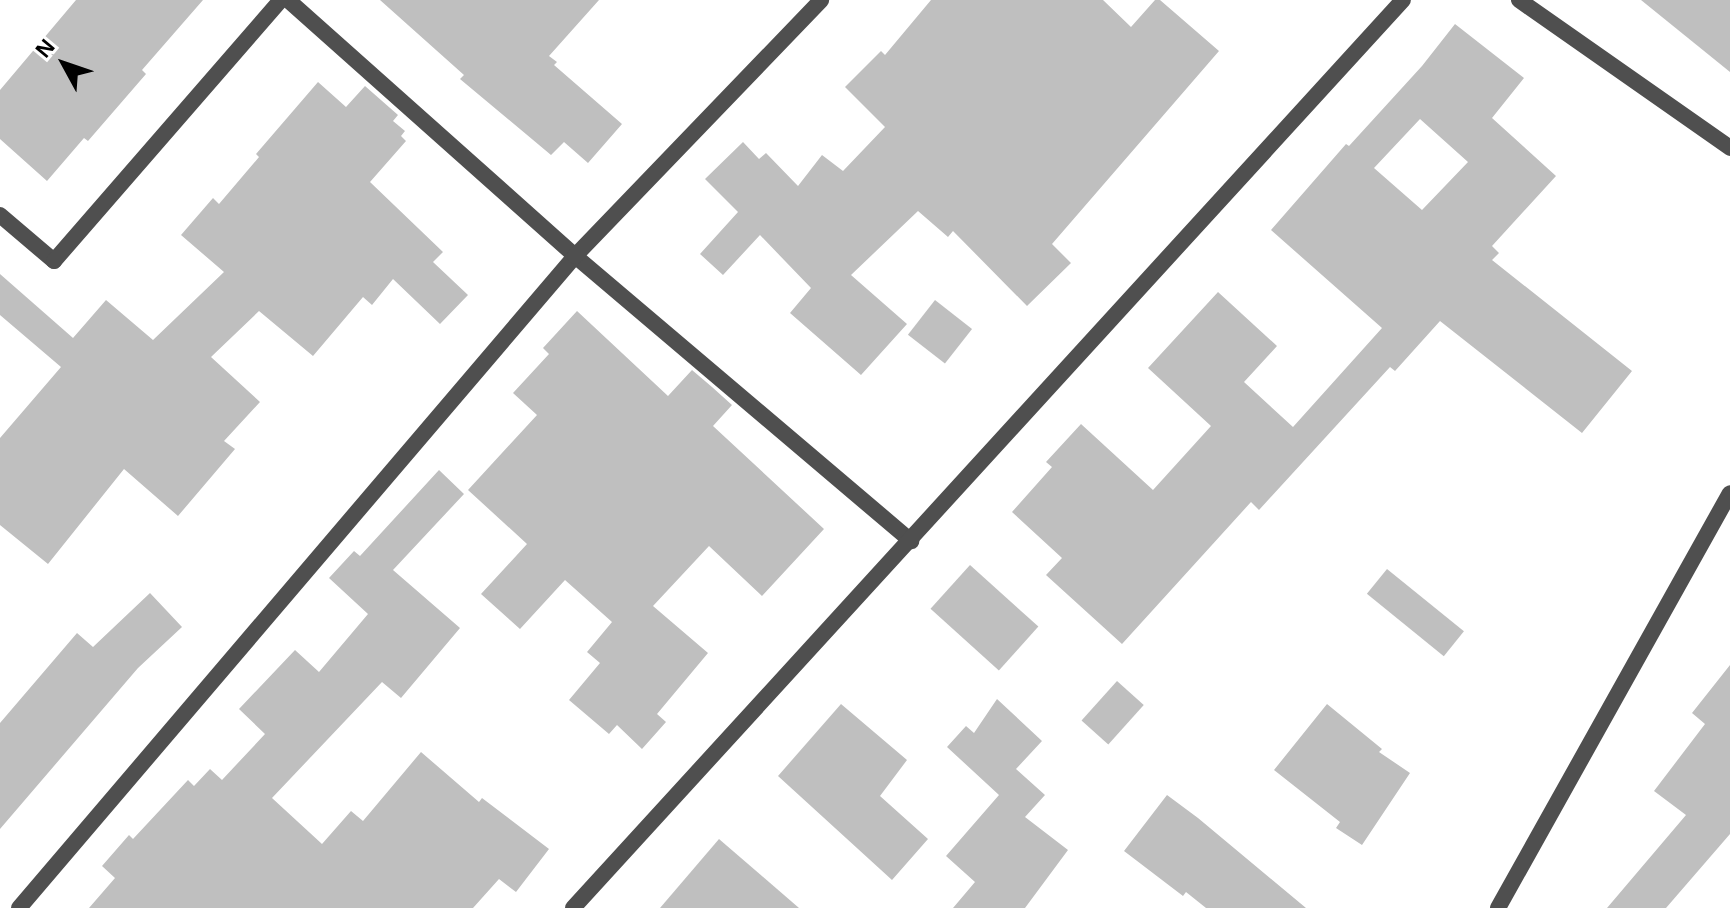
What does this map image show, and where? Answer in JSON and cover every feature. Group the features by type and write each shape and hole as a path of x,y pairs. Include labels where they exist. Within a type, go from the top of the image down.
{"street":[{"path":"0,215 54,261 281,0"},
{"path":"288,0 575,256 911,541"},
{"path":"19,908 575,256 821,0"},
{"path":"573,908 1403,0"},
{"path":"1519,0 1730,148"},
{"path":"1498,908 1730,493"}],"building":[{"path":"76,0 203,0 142,70 146,74 88,141 84,138 47,181 0,139 0,90"},
{"path":"380,0 599,0 549,56 557,62 554,65 622,124 588,163 564,142 551,155 460,79 464,75"},
{"path":"931,0 1103,0 1131,27 1155,0 1160,0 1219,51 1052,244 1071,263 1027,306 953,231 948,237 918,211 851,275 907,324 861,375 790,313 811,288 760,235 723,275 700,254 738,212 705,179 743,142 759,159 766,153 798,186 822,155 843,171 885,127 845,87 881,51 885,55"},
{"path":"1641,0 1730,0 1730,72"},
{"path":"1455,24 1524,78 1492,118 1556,176 1492,246 1499,253 1492,260 1632,371 1582,433 1440,321 1395,371 1390,367 1259,510 1251,502 1122,644 1046,575 1062,558 1012,512 1052,467 1046,462 1081,424 1153,490 1211,426 1148,368 1218,292 1277,346 1244,382 1293,427 1382,328 1271,230 1346,144 1349,146 1422,66","holes":["1420,119 1468,162 1422,210 1374,168"]},
{"path":"318,82 346,107 365,86 398,115 393,121 405,131 401,136 406,141 370,182 443,252 433,262 468,295 440,324 393,279 372,305 363,297 313,356 259,311 211,357 260,402 224,441 235,449 178,516 124,469 48,564 0,525 0,438 61,367 0,315 0,274 73,338 106,300 153,340 224,272 181,235 213,198 219,204 259,157 256,154"},
{"path":"935,300 972,329 945,364 908,335"},
{"path":"577,311 668,396 692,370 712,387 732,405 713,426 824,529 762,596 709,546 653,606 708,653 657,714 666,722 642,749 617,725 609,734 569,700 600,663 587,652 612,622 565,580 520,629 481,594 527,544 468,490 537,415 513,393 549,354 543,348"},
{"path":"439,470 464,494 393,570 460,628 401,698 382,682 272,798 322,844 351,811 363,821 421,752 479,802 482,798 549,849 516,892 499,879 473,908 89,908 115,878 102,866 129,835 133,839 188,780 194,786 210,769 222,780 265,734 239,709 295,650 319,672 368,614 329,578 354,551 360,556"},
{"path":"970,565 1038,627 999,670 931,609"},
{"path":"1387,569 1464,631 1444,656 1367,594"},
{"path":"150,593 182,627 138,668 0,829 0,723 77,633 93,647"},
{"path":"1730,665 1730,834 1666,908 1607,908 1686,815 1654,791 1705,724 1692,713"},
{"path":"1117,681 1144,705 1108,744 1082,720"},
{"path":"997,699 1042,741 1016,769 1045,795 1025,817 1068,850 1025,908 953,908 975,882 946,856 999,795 947,747 966,726 974,733"},
{"path":"841,704 907,760 880,796 928,839 892,880 778,776"},
{"path":"1327,704 1382,749 1379,752 1410,773 1362,845 1336,828 1340,822 1274,770"},
{"path":"1167,795 1306,908 1206,908 1186,892 1183,896 1124,851"},
{"path":"719,839 799,908 660,908"}]}
